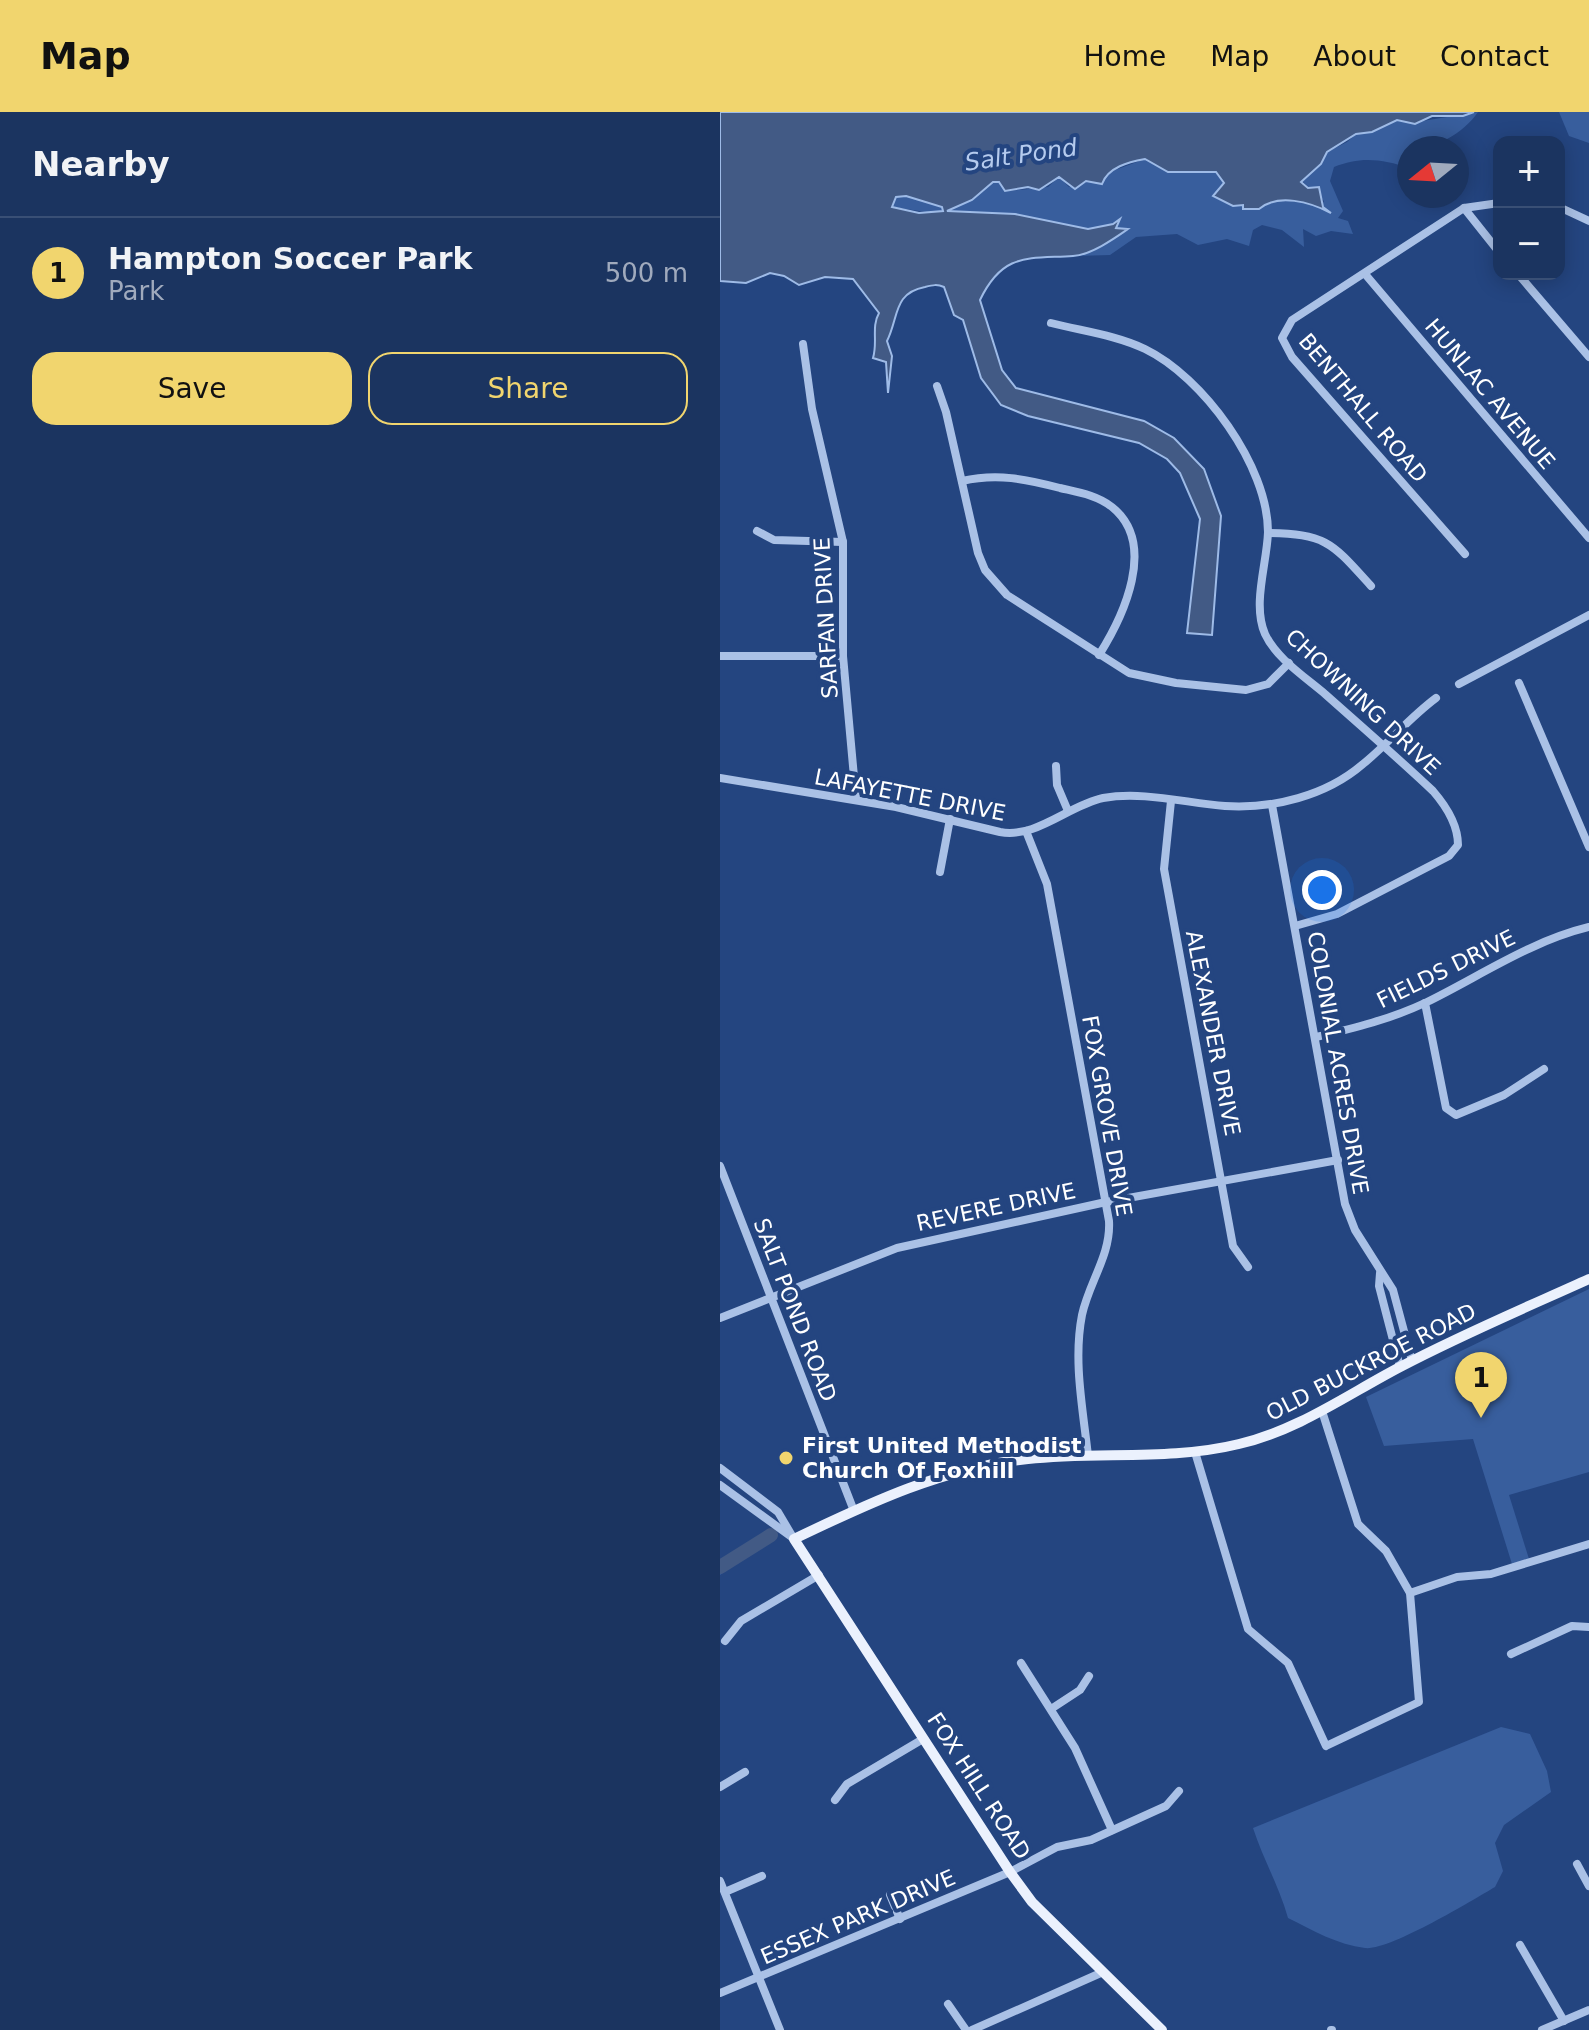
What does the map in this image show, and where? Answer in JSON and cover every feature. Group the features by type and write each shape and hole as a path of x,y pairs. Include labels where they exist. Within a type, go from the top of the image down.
{"main road":[{"name":"OLD BUCKROE ROAD","path":"794,1539 915,1485 955,1473 1025,1459 1195,1452 1254,1441 1322,1411 1412,1361 1589,1279"},
{"name":"FOX HILL ROAD","path":"794,1539 1032,1902 1162,2030"}],"street":[{"name":"BENTHALL ROAD","path":"1469,207 1493,204"},
{"name":"BENTHALL ROAD","path":"1464,208 1292,320 1283,330 1283,344 1465,554"},
{"path":"1464,208 1493,244"},
{"path":"1561,208 1589,221"},
{"name":"HUNLAC AVENUE","path":"1365,274 1589,538"},
{"path":"1523,280 1589,357"},
{"name":"CHOWNING DRIVE","path":"1051,323 1127,341 1176,370 1228,426 1247,453 1265,500 1268,533 1261,622 1266,637 1289,663 1443,802 1456,830 1456,850 1337,914 1295,926"},
{"name":"SARFAN DRIVE","path":"803,344 812,409 843,542 843,656 856,799"},
{"path":"937,386 978,553 995,584 1099,655 1129,673 1147,678 1232,689 1258,689 1268,684 1289,663"},
{"path":"962,481 996,476 1034,481 1092,496 1113,508 1123,520 1130,535 1132,574 1119,622 1099,655"},
{"path":"757,531 774,540 843,542"},
{"path":"1268,533 1308,534 1327,542 1371,586"},
{"path":"1459,684 1589,615"},
{"path":"720,656 843,656"},
{"path":"1519,683 1589,847"},
{"name":"LAFAYETTE DRIVE","path":"720,778 856,799 1006,834 1026,831 1068,811 1113,797 1229,806 1272,805 1305,796 1362,766 1404,722 1436,698"},
{"path":"1056,766 1057,785 1068,811"},
{"name":"ALEXANDER DRIVE","path":"1171,801 1164,869 1233,1246 1248,1267"},
{"name":"COLONIAL ACRES DRIVE","path":"1272,805 1350,1218 1380,1273 1393,1290 1412,1361"},
{"path":"940,872 950,819"},
{"name":"FOX GROVE DRIVE","path":"1026,831 1047,884 1106,1202 1107,1247 1089,1289 1079,1337 1088,1456"},
{"name":"FIELDS DRIVE","path":"1316,1037 1373,1024 1425,1003 1528,949 1589,927"},
{"path":"1425,1003 1446,1108 1456,1115 1504,1095 1544,1069"},
{"name":"REVERE DRIVE","path":"720,1318 897,1248 1106,1202 1338,1160"},
{"name":"SALT POND ROAD","path":"720,1166 854,1511"},
{"path":"720,1195 730,1192"},
{"name":"COLONIAL ACRES DRIVE","path":"1380,1273 1379,1286 1400,1367"},
{"path":"1195,1452 1248,1629 1288,1663 1326,1746 1419,1702 1410,1593 1386,1551 1358,1524 1322,1411"},
{"path":"720,1468 778,1512 794,1539"},
{"path":"720,1485 794,1539"},
{"path":"1410,1593 1457,1577 1491,1574 1589,1544"},
{"path":"725,1641 741,1621 819,1575"},
{"path":"1511,1654 1572,1626 1589,1627"},
{"path":"1021,1663 1075,1748 1112,1830"},
{"path":"1051,1709 1080,1690 1089,1676"},
{"path":"835,1800 847,1784 923,1739"},
{"path":"720,1787 745,1772"},
{"name":"ESSEX PARK DRIVE","path":"720,1993 1010,1872 1057,1847 1091,1840 1166,1806 1179,1791"},
{"path":"1577,1864 1589,1886"},
{"path":"725,1892 762,1876"},
{"path":"720,1881 780,2030"},
{"path":"890,1895 900,1919"},
{"path":"1520,1945 1564,2021"},
{"path":"948,2004 969,2030 1103,1972"},
{"path":"1542,2030 1589,2010"}],"shaded area":[{"path":"1478,112 1452,136 1397,136 1397,164 1372,160 1353,161 1334,167 1330,181 1343,211 1338,218 1348,221 1353,234 1331,231 1316,236 1303,229 1304,247 1282,230 1262,225 1253,230 1249,246 1227,239 1198,245 1177,234 1136,237 1110,255 1075,256 1127,231 1126,228 1115,228 1118,225 1089,229 1015,214 947,211 972,200 993,182 999,182 1008,191 1048,187 1059,177 1069,187 1145,159 1168,172 1216,172 1224,183 1218,197 1252,210 1283,199 1321,207 1324,201 1301,180 1321,164 1327,152 1356,134 1372,132 1397,120 1410,123"},
{"path":"1559,112 1589,112 1589,143 1569,136"},
{"path":"905,196 942,207 944,211 940,214 892,207 896,197"},
{"path":"1589,1289 1589,1472 1509,1495 1529,1559 1512,1564 1473,1439 1384,1446 1366,1397"},
{"path":"765,1534 772,1539 720,1575 720,1560"},
{"path":"1501,1727 1530,1734 1547,1771 1551,1792 1504,1825 1495,1843 1503,1871 1495,1887 1430,1924 1376,1947 1345,1944 1288,1918 1253,1828"}],"water":[{"name":"Salt Pond","path":"720,112 1474,112 1463,116 1432,116 1415,124 1397,120 1372,132 1356,134 1327,152 1321,164 1301,182 1308,188 1319,187 1323,207 1331,213 1314,205 1285,200 1259,209 1243,209 1243,205 1233,206 1213,196 1224,183 1216,172 1168,172 1145,159 1114,169 1102,184 1086,181 1075,189 1059,177 1039,190 1028,187 1005,191 999,182 993,182 972,200 947,211 1015,214 1088,229 1113,224 1120,219 1116,228 1128,229 1087,253 1018,261 998,273 980,300 1002,370 1016,388 1144,421 1174,438 1204,469 1221,516 1212,635 1187,633 1200,519 1180,473 1167,459 1139,443 1028,416 1001,405 981,378 963,320 954,315 944,287 933,285 915,290 898,307 887,341 892,356 888,393 886,362 873,358 875,324 879,313 853,279 825,277 799,285 784,276 770,273 746,283 720,281","holes":["906,196 942,207 943,211 919,213 892,207 896,197"]}],"waterway":[{"path":"720,1567 771,1535"}],"place":[{"name":"Hampton Soccer Park","path":"1481,1418"},
{"name":"First United Methodist Church Of Foxhill","path":"786,1458"}]}
